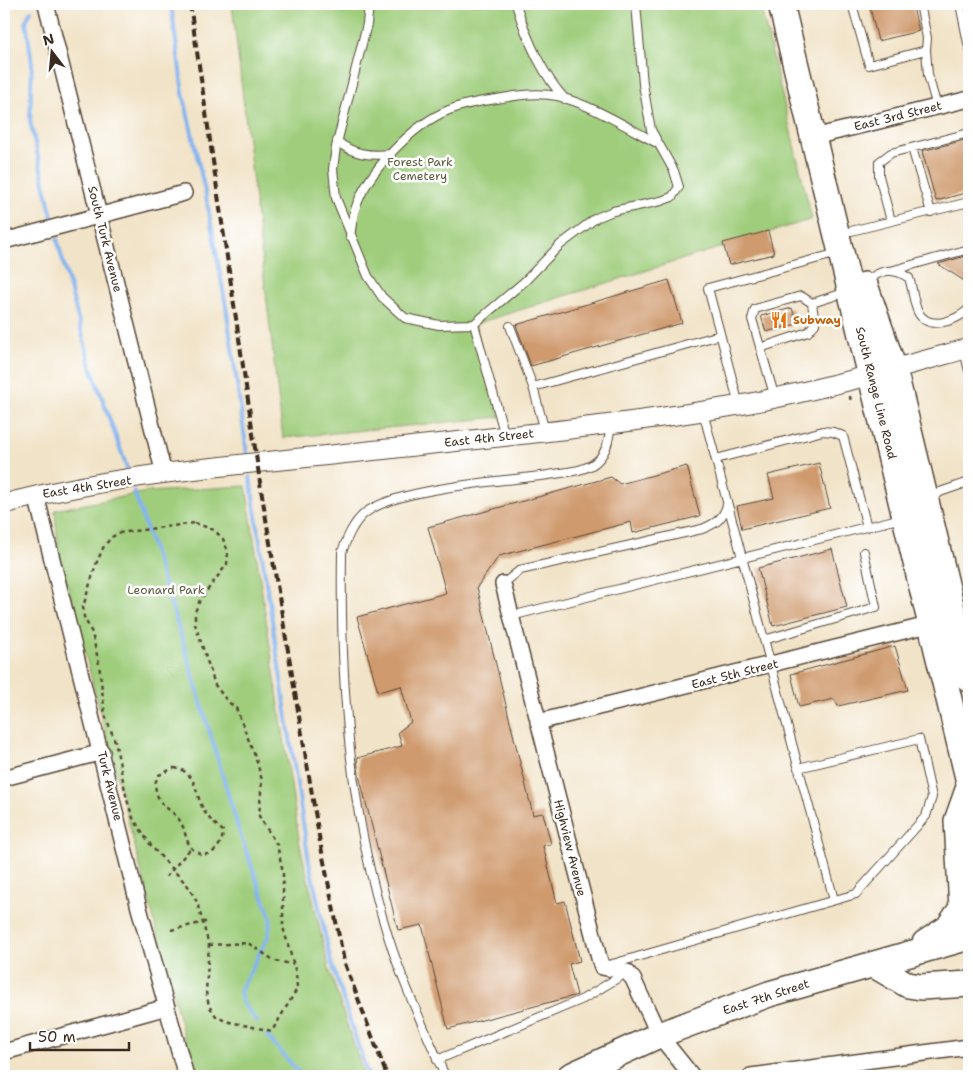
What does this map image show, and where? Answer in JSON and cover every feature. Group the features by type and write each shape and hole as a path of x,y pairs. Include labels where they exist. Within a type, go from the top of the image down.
{"main road":[{"name":"South Range Line Road","path":"780,4 883,372 928,503 962,636 968,670"},
{"name":"South Range Line Road","path":"796,4 826,134 847,242"},
{"name":"South Range Line Road","path":"883,372 906,517 969,782"},
{"path":"909,953 948,928 962,908 957,821 969,787"},
{"name":"East 7th Street","path":"570,1076 659,1035 770,994 969,937"},
{"path":"874,965 908,984 921,988 969,984"}],"street":[{"name":"South Turk Avenue","path":"46,4 164,474"},
{"name":"East 3rd Street","path":"826,134 969,99"},
{"path":"4,241 184,193"},
{"name":"East 4th Street","path":"4,504 36,495 164,474 546,432 739,405 883,372 966,349"},
{"name":"Turk Avenue","path":"36,495 102,752 139,908 186,1076"},
{"name":"Highview Avenue","path":"502,584 602,967"},
{"name":"East 5th Street","path":"538,722 932,624"},
{"path":"4,778 102,752"},
{"path":"602,967 627,972 633,979 659,1035 692,1076"},
{"path":"4,1052 167,1007"},
{"path":"751,1076 969,1047"}],"lane":[{"path":"369,4 367,24 337,141 333,168 336,198 368,276 382,297 404,318 439,325 474,324 525,281 560,245 596,218 613,211 661,201 672,196 679,187 674,171 651,130 644,84 636,4"},
{"path":"516,4 537,56 554,87 566,99"},
{"path":"852,4 868,65 926,50"},
{"path":"920,4 927,38 928,75 937,106"},
{"path":"960,4 969,48"},
{"path":"350,236 355,209 366,187 392,154 419,127 448,110 475,102 529,94 556,96 583,105 657,143"},
{"path":"891,222 879,176 879,162 891,153 969,133"},
{"path":"337,141 345,148 359,154 375,156 392,154"},
{"path":"912,148 931,212"},
{"path":"739,405 708,288 847,242 891,222 969,202"},
{"path":"894,270 969,250"},
{"path":"812,303 858,287 875,274 886,269 894,270 909,278 918,312 926,320 939,323 952,320 969,309"},
{"path":"760,348 808,332 815,324 812,303 801,296 755,309 752,319 760,348 776,398"},
{"path":"474,324 505,436"},
{"path":"510,326 533,387 546,432"},
{"path":"533,387 720,335"},
{"path":"966,349 969,371"},
{"path":"703,410 834,900"},
{"path":"445,1076 387,935 356,804 347,721 342,552 347,537 365,513 395,499 443,490 556,474 589,466 598,461 605,452 612,422"},
{"path":"716,459 823,431 843,436 867,527"},
{"path":"928,503 940,492 969,482"},
{"path":"502,584 520,570 713,524 724,515 728,503"},
{"path":"510,616 906,517"},
{"path":"764,640 876,607 864,552"},
{"path":"602,967 856,894 926,816 932,797 919,739 798,768"},
{"path":"438,1060 583,999 627,972"}],"path":[{"path":"850,396 852,404"},
{"path":"852,400 858,399"},
{"path":"203,524 219,534 228,552 227,564 200,600 195,612 195,624 215,685 228,702 236,708 255,756 262,780 259,816 277,845 283,872 282,927 296,973 296,989 272,1031 225,1021 216,1016 209,1006 206,992 209,945 198,902 188,886 172,869 152,846 133,818 115,741 106,715 94,641 84,612 96,564 104,546 112,537 119,533 203,524"},
{"path":"174,768 184,769 191,775 206,814 223,831 223,840 216,850 203,854 191,848 178,817 160,804 155,789 154,783 160,775 174,768"},
{"path":"166,877 191,848"},
{"path":"172,930 209,921"},
{"path":"209,945 248,943 268,958 285,964 293,964"}],"green space":[{"name":"Forest Park Cemetery","path":"232,4 760,4 812,219 475,324 500,417 283,438"},
{"name":"Leonard Park","path":"246,486 300,845 329,969 364,1076 194,1076 58,548 55,510 147,492"}],"building":[{"path":"869,4 912,4 919,31 878,41"},
{"path":"969,139 969,192 936,201 922,151"},
{"path":"768,231 774,254 729,265 723,243"},
{"path":"969,255 969,284 938,264"},
{"path":"669,280 682,323 531,366 516,325"},
{"name":"Subway","path":"792,308 797,324 766,332 761,316"},
{"path":"819,463 830,508 742,529 737,506 774,498 768,475"},
{"path":"687,466 700,516 633,533 631,522 499,556 477,587 533,815 543,813 551,844 543,846 557,903 565,901 580,961 569,964 577,995 448,1029 422,925 398,930 359,775 357,758 402,746 398,732 411,722 401,686 378,692 357,617 446,593 428,527 611,477 620,484"},
{"path":"832,549 847,607 773,626 758,568"},
{"path":"895,646 908,690 838,706 834,699 799,707 791,674"}],"waterway":[{"path":"171,4 183,93 206,196 226,306 247,453"},
{"path":"31,11 26,21 32,63 30,121 52,217"},
{"path":"57,239 91,367 127,468"},
{"path":"250,477 309,862 331,961 368,1076"},
{"path":"134,491 180,632 240,834 271,919 268,937 240,991 242,1002 257,1022"},
{"path":"267,1036 302,1076"}],"railway":[{"path":"190,4 261,489 320,842 344,961 387,1076"}],"place":[{"name":"Subway","path":"779,320"}]}
